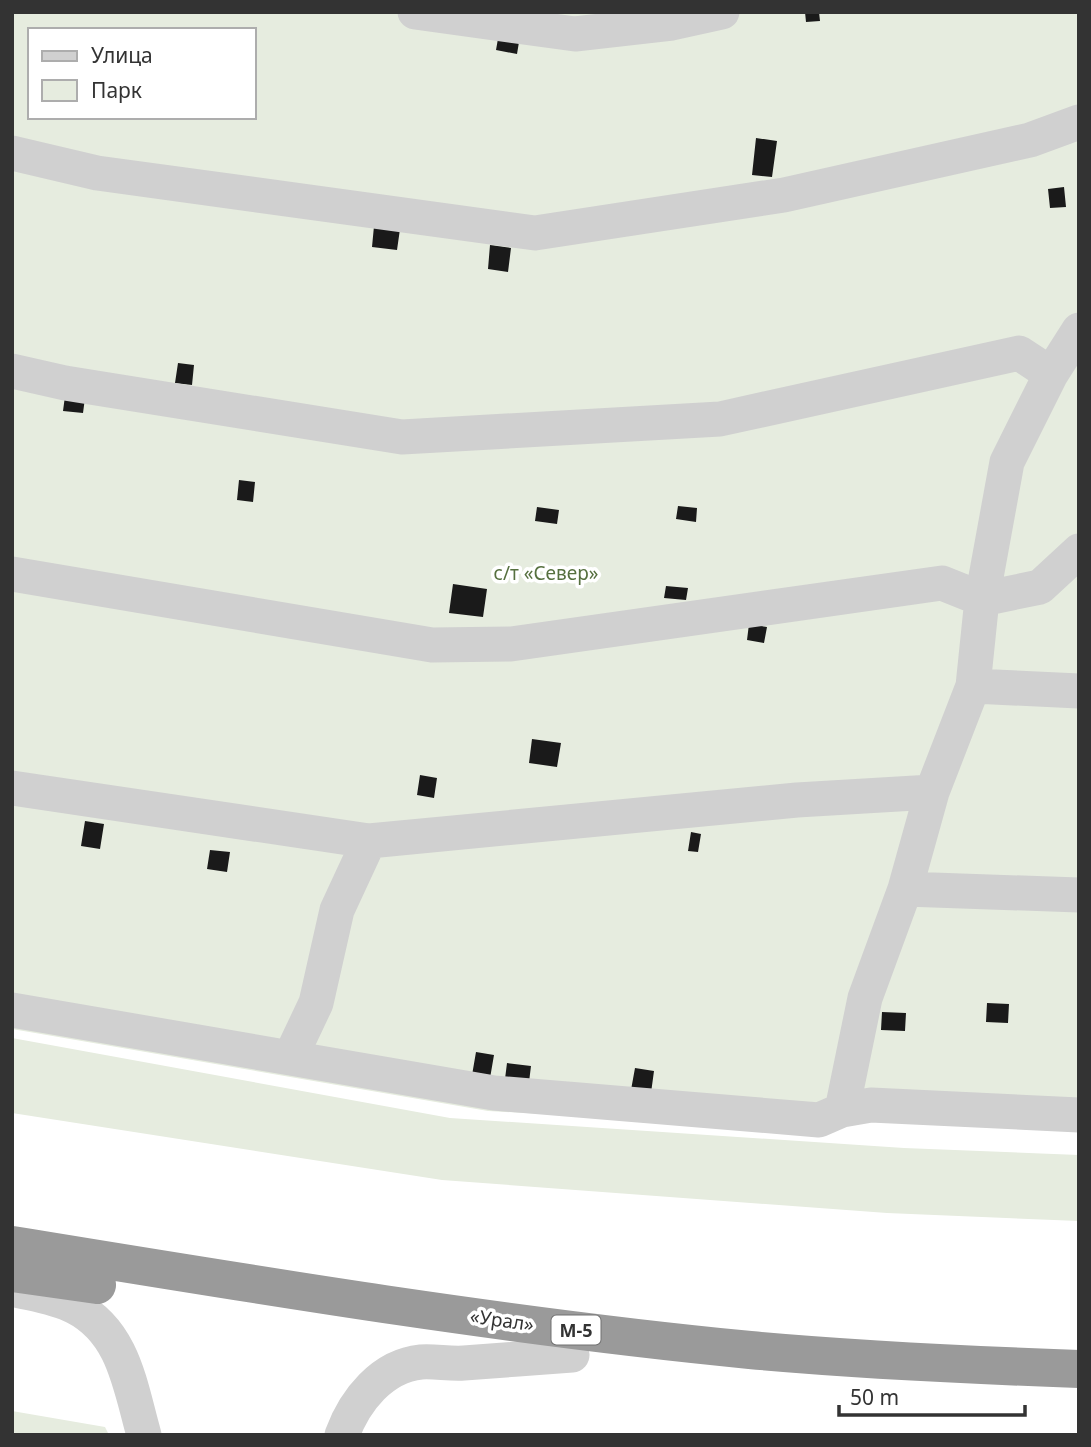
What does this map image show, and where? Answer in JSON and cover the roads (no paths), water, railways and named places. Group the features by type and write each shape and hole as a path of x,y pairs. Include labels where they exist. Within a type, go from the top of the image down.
{"highway":[{"name":"«Урал»","path":"12,1245 263,1286 629,1337 866,1359 1079,1368"},
{"name":"«Урал»","path":"12,1273 572,1356 863,1385 1079,1395"}],"lane":[{"path":"415,12 575,34 672,23 722,12"},
{"path":"12,152 97,173 536,233 784,195 1030,140 1079,122"},
{"path":"842,1110 865,998 905,889 932,792 973,686 982,599 1007,462 1051,374 1079,330"},
{"path":"12,371 65,383 402,437 720,419 1019,353 1051,374"},
{"path":"12,574 432,645 511,644 942,583 982,599 1040,587 1079,551"},
{"path":"973,686 1079,691"},
{"path":"12,788 369,841 797,800 932,792"},
{"path":"290,1058 316,1003 337,910 369,841"},
{"path":"905,889 1079,895"},
{"path":"12,1010 494,1093 819,1121 842,1110 871,1105 1079,1115"},
{"path":"12,1289 73,1306 106,1331 117,1346 144,1435"},
{"path":"342,1435 347,1422 372,1386 386,1373 404,1365 572,1356"},
{"path":"120,1435 126,1373"}],"park label":[{"name":"с/т «Север»","path":"546,573"}]}
